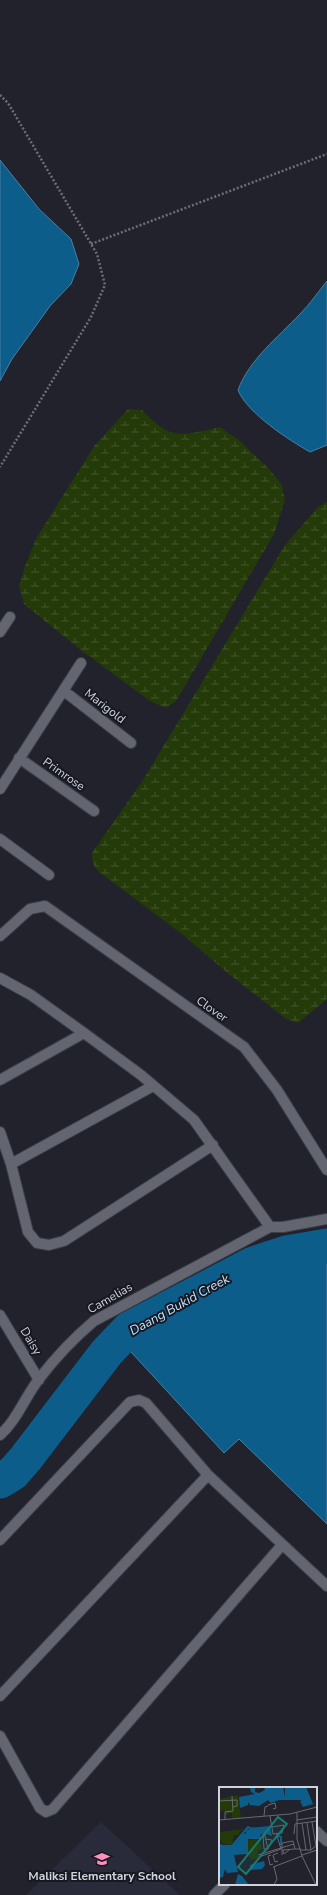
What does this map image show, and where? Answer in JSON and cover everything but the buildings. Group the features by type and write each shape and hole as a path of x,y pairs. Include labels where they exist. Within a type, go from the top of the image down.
{"street":[{"path":"0,632 10,617"},
{"path":"0,789 81,663"},
{"name":"Marigold","path":"64,691 131,743"},
{"name":"Primrose","path":"19,758 94,811"},
{"path":"0,839 50,876"},
{"name":"Clover","path":"0,936 30,909 45,906 244,1047 277,1090 327,1170"},
{"path":"0,978 31,995 84,1033 153,1086 194,1120 270,1227 283,1227 327,1219"},
{"path":"0,1080 84,1033"},
{"path":"11,1164 153,1086"},
{"path":"0,1132 11,1164 28,1232 37,1243 49,1245 64,1241 213,1145"},
{"name":"Camelias","path":"0,1435 9,1427 39,1380 78,1335 94,1321 270,1227"},
{"name":"Daisy","path":"0,1315 39,1380"},
{"path":"0,1540 130,1402 139,1400 146,1404 208,1475 327,1586"},
{"path":"0,1696 208,1475"},
{"path":"0,1736 40,1808 46,1812 53,1809 282,1545"},
{"path":"317,1832 327,1841"},
{"path":"214,1895 224,1885"}],"path":[{"path":"0,95 8,103 97,254 105,285 91,317 0,467"},
{"path":"91,244 327,154"}],"shaded area":[{"name":"Maliksi Elementary School","path":"101,1822 180,1895 26,1895"}],"green space":[{"path":"128,409 142,410 161,427 177,434 185,434 220,427 240,441 270,470 282,485 285,500 274,534 176,701 166,708 150,701 82,651 24,604 19,586 26,563 37,537 95,445"},
{"path":"327,502 327,999 298,1023 286,1019 230,975 183,935 99,872 93,864 92,853 143,780 285,545 318,507"}],"water":[{"path":"0,160 39,209 71,239 79,264 71,284 50,306 12,359 0,381"},
{"path":"327,281 327,445 310,452 280,433 259,417 243,399 238,390 249,369 265,349 304,310"},
{"path":"327,1251 327,1524 239,1439 224,1453 120,1340 286,1257"}],"waterway":[{"name":"Daang Bukid Creek","path":"0,1481 13,1473 26,1458 107,1352 129,1329 253,1264 286,1253 327,1246"}],"place":[{"name":"Maliksi Elementary School","path":"102,1859"}]}
